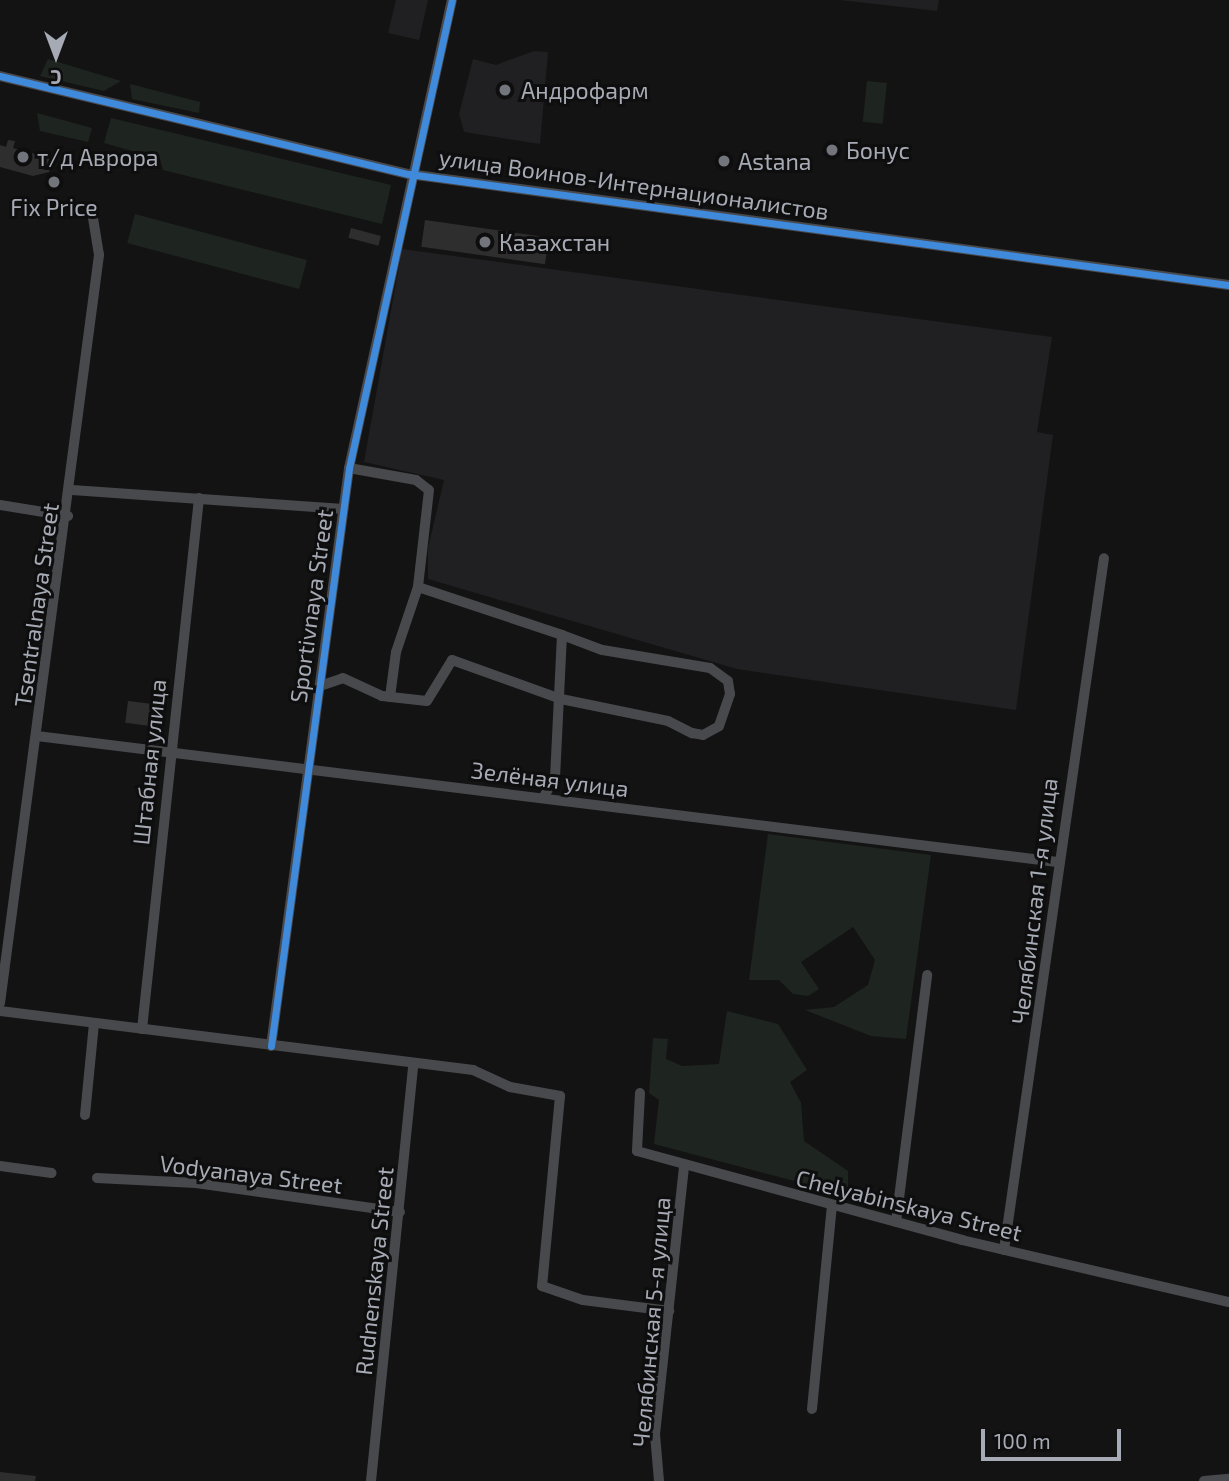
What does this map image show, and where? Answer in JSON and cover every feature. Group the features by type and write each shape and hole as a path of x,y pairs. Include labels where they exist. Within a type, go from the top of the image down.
{"street":[{"name":"Sportivnaya Street","path":"271,1046 349,468 409,174 452,0"},
{"name":"улица Воинов-Интернационалистов","path":"0,76 409,174 1229,285"},
{"name":"Tsentralnaya Street","path":"0,1003 72,490 99,255 92,212"},
{"path":"349,468 416,480 429,490 418,587 396,652 390,697"},
{"path":"72,490 343,509"},
{"name":"Штабная улица","path":"142,1029 168,752 199,498"},
{"path":"0,505 68,516"},
{"name":"Челябинская 1-я улица","path":"1004,1250 1057,862 1104,558"},
{"path":"320,686 343,678 390,697 427,701 452,660 561,699 668,721 704,736 719,726 730,694 728,681 710,668 602,650 418,587"},
{"path":"543,798 555,778 561,699 562,635"},
{"name":"Зелёная улица","path":"37,736 1057,862"},
{"path":"896,1222 927,975"},
{"path":"0,1011 413,1065 473,1070 510,1087 560,1096 542,1286 583,1300 669,1311"},
{"path":"85,1115 94,1023"},
{"name":"Rudnenskaya Street","path":"371,1481 413,1065"},
{"name":"Chelyabinskaya Street","path":"640,1093 637,1151 684,1166 1004,1250 1229,1301"},
{"name":"Челябинская 5-я улица","path":"659,1481 655,1434 684,1166"},
{"path":"0,1167 52,1173"},
{"name":"Vodyanaya Street","path":"97,1178 196,1183 400,1212"},
{"path":"812,1409 832,1205"},
{"path":"1204,1481 1229,1479"}],"shaded area":[{"path":"396,0 428,0 419,40 388,33"},
{"path":"840,0 939,0 937,11"},
{"name":"Андрофарм","path":"534,51 548,52 540,144 464,132 459,114 473,59 496,65"},
{"path":"48,59 121,81 104,91 40,76"},
{"path":"867,81 887,83 883,124 863,122"},
{"path":"130,84 200,102 199,113 132,99"},
{"path":"37,113 92,128 88,142 40,131"},
{"path":"111,118 391,185 382,224 163,170 160,159 104,143"},
{"path":"135,214 307,260 299,289 127,243"},
{"path":"402,249 1052,337 1037,432 1053,435 1016,710 737,669 428,579 428,548 444,480 364,462"},
{"path":"768,834 931,855 906,1039 871,1036 805,1010 834,1007 868,985 875,960 853,927 801,962 819,989 808,996 793,994 779,980 749,980"},
{"path":"727,1011 778,1024 807,1070 790,1082 801,1103 804,1141 848,1171 848,1195 654,1144 659,1100 649,1093 653,1038 668,1039 666,1059 682,1066 719,1064"}],"building":[{"name":"т/д Аврора","path":"8,140 15,141 13,148 53,159 49,172 33,176 0,167 0,145 6,147"},
{"name":"Казахстан","path":"425,220 549,237 545,264 421,247"},
{"path":"351,228 381,236 378,246 348,238"},
{"path":"128,701 151,704 148,726 125,723"},
{"path":"0,1472 36,1476 35,1481 0,1481"}],"cycle path":[{"path":"271,1046 349,468 452,0"},
{"path":"0,76 409,174 1229,285"}],"place":[{"name":"Андрофарм","path":"505,90"},
{"name":"Бонус","path":"832,150"},
{"name":"т/д Аврора","path":"23,157"},
{"name":"Astana","path":"724,161"},
{"name":"Fix Price","path":"54,182"},
{"name":"Казахстан","path":"485,242"}]}
